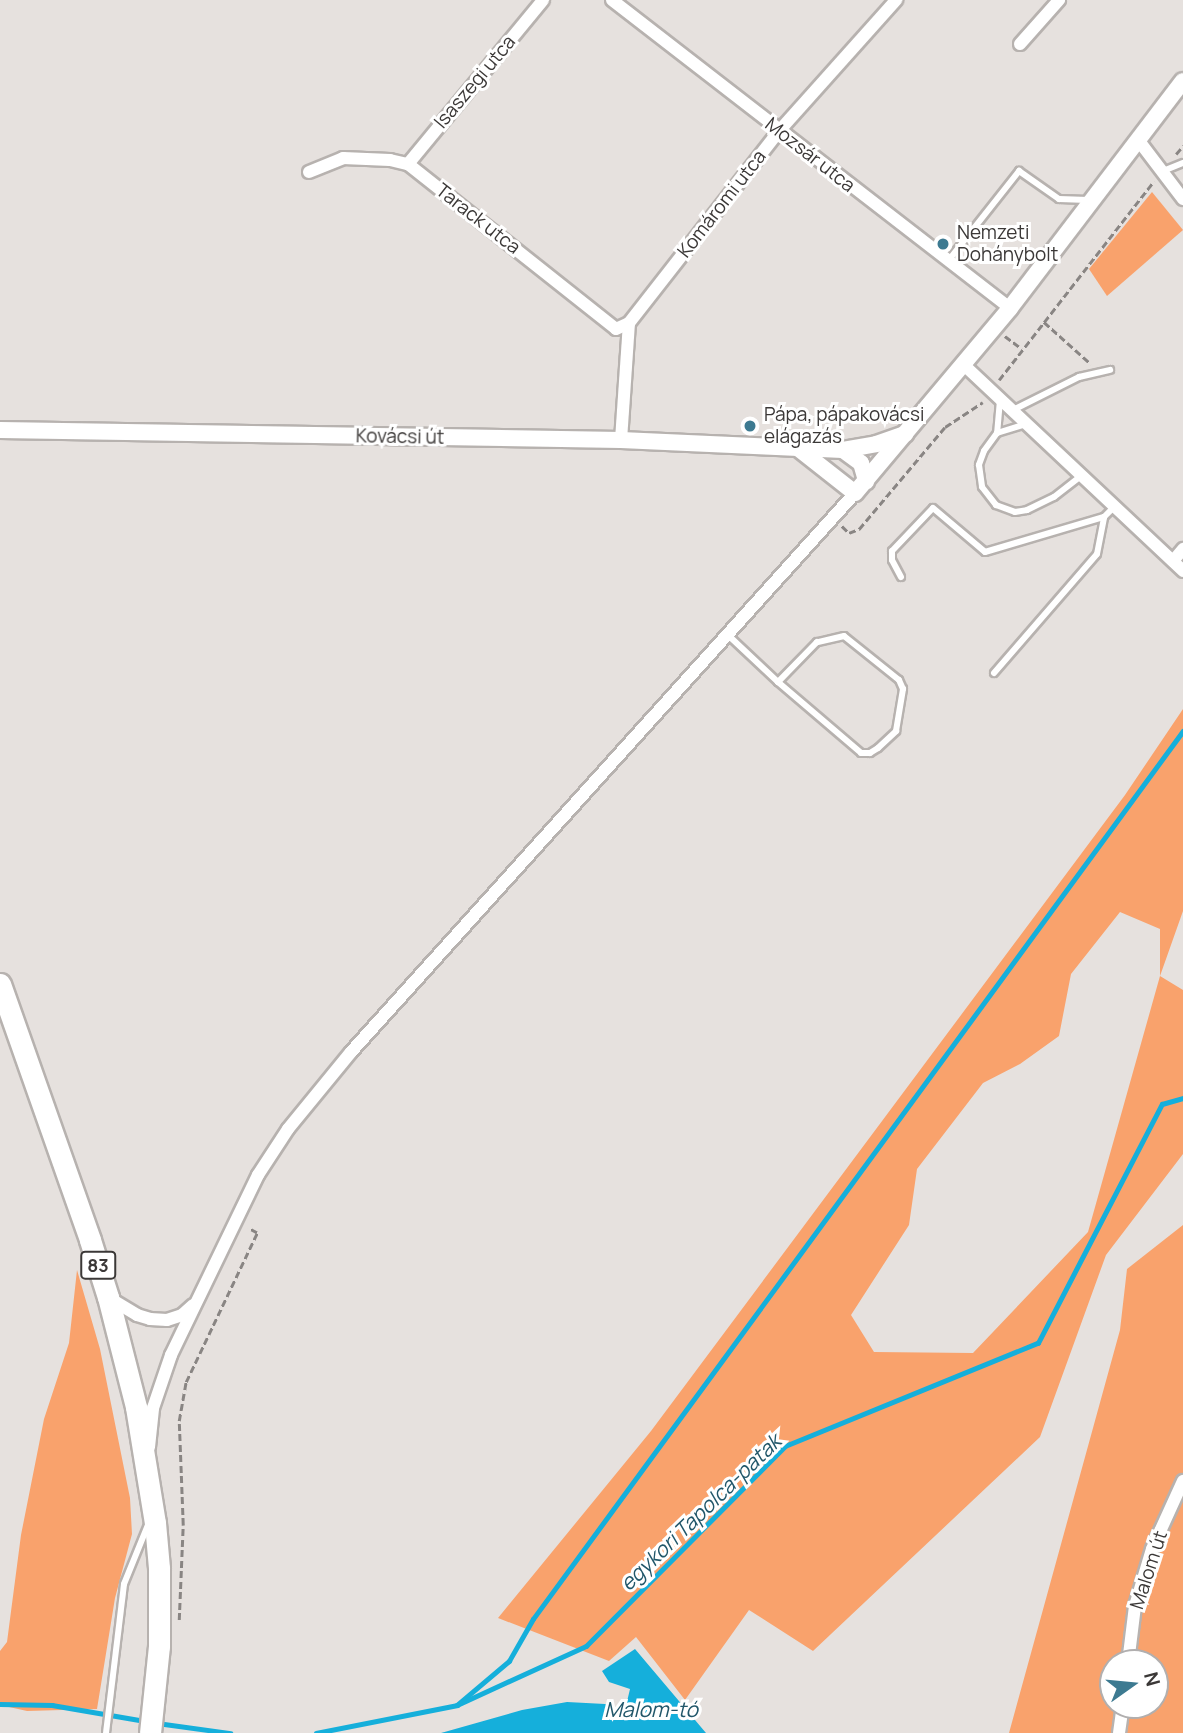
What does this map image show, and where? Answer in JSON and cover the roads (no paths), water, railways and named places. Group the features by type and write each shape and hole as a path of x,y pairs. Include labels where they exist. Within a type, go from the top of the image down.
{"main road":[{"name":"83","path":"0,984 70,1178 108,1297 146,1465 154,1514 160,1612 150,1726"}],"street":[{"name":"Isaszegi utca","path":"408,164 543,0"},
{"name":"Mozsár utca","path":"612,0 1010,308"},
{"name":"Komáromi utca","path":"629,323 779,131 896,0"},
{"path":"1020,44 1059,0"},
{"path":"146,1465 153,1408 161,1381 258,1175 288,1129 351,1052 834,519 1010,308 1183,81"},
{"path":"1139,141 1183,199"},
{"name":"Tarack utca","path":"309,172 343,158 390,159 408,164 616,329 629,323"},
{"path":"621,440 629,323"},
{"path":"964,365 1183,571"},
{"name":"Kovácsi út","path":"0,430 621,440 843,450 876,444 905,434"},
{"path":"799,449 861,487"},
{"path":"843,450 860,463 861,487"},
{"path":"1172,561 1183,549"},
{"path":"108,1297 137,1315 158,1320 182,1315 198,1300"},
{"name":"Malom út","path":"1130,1649 1135,1606 1152,1549 1183,1481"}],"lane":[{"path":"1163,171 1183,163"},
{"path":"948,261 1019,170 1059,199 1093,200"},
{"path":"1013,410 1079,377 1110,370"},
{"path":"996,394 997,433"},
{"path":"1028,423 997,433 984,451 978,476 988,498 1005,510 1015,512 1040,505 1065,490 1082,474"},
{"path":"901,577 892,560 892,551 933,508 985,552 1104,517 1115,506"},
{"path":"993,673 1097,554 1104,517"},
{"path":"729,636 778,682 861,753 870,753 878,748 896,731 903,689 899,680 844,636 817,642 778,682"},
{"path":"106,1729 124,1584 139,1541 154,1514"}],"water":[{"name":"Malom-tó","path":"635,1649 706,1733 441,1733 522,1710 567,1702 605,1704 625,1710 630,1689 609,1682 602,1671"}],"waterway":[{"path":"457,1705 509,1661 533,1619 1183,731"},
{"name":"egykori Tapolca-patak","path":"316,1733 457,1705 586,1646 785,1446 1038,1343 1162,1104 1183,1098"},
{"name":"egykori Tapolca-patak","path":"0,1704 52,1705 145,1721"},
{"name":"egykori Tapolca-patak","path":"157,1723 230,1733"}],"place":[{"name":"Nemzeti Dohánybolt","path":"943,244"},
{"name":"Pápa, pápakovácsi elágazás","path":"750,426"}]}
